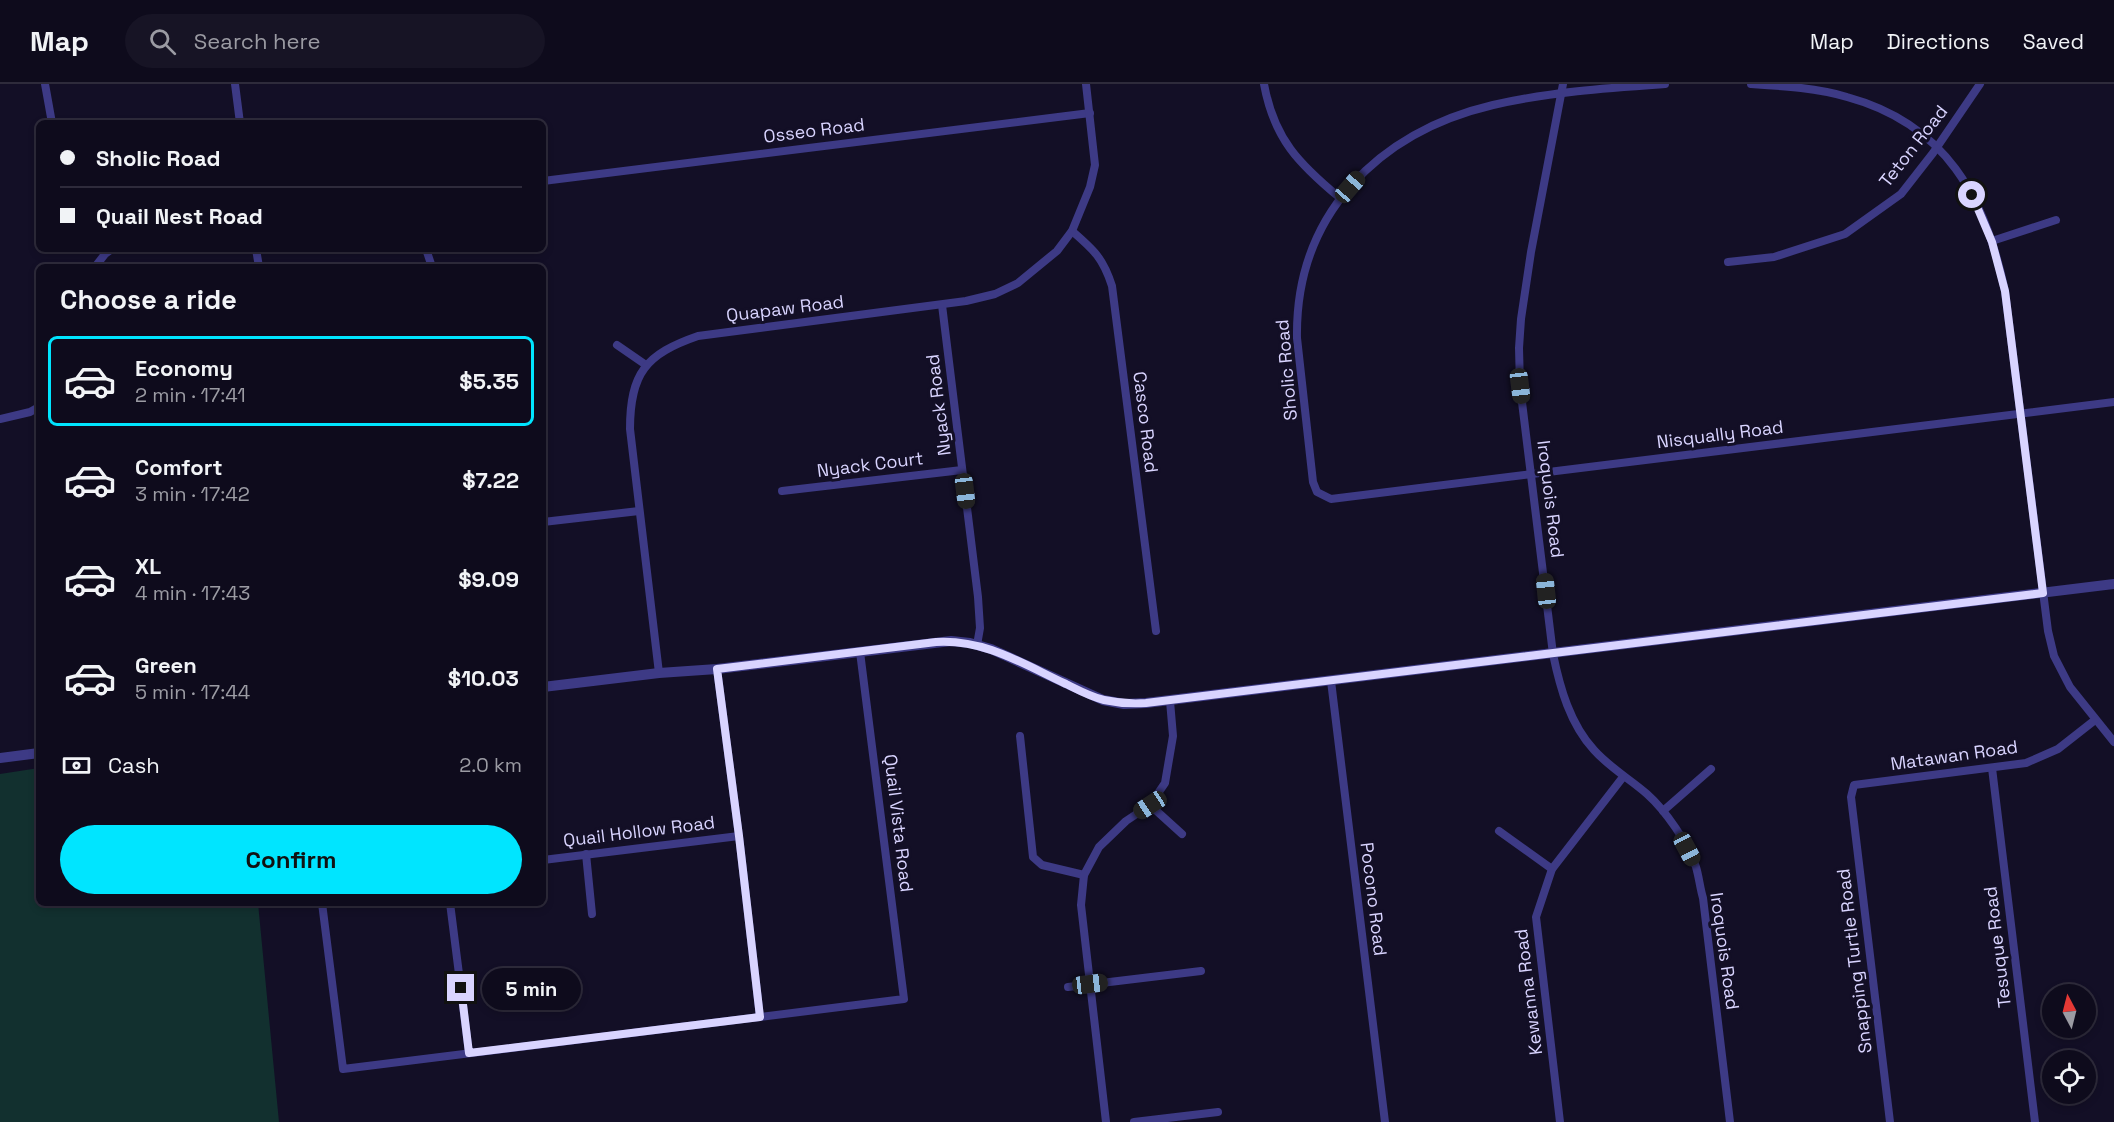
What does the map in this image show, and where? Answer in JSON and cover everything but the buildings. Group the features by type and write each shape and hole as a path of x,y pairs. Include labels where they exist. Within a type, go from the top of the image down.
{"street":[{"path":"45,84 51,120"},
{"path":"235,84 240,120"},
{"name":"Quapaw Road","path":"646,365 662,351 698,336 942,304 994,294 1018,283 1057,251 1072,231 1090,187 1095,165 1086,84"},
{"path":"1264,84 1276,124 1288,146 1307,170 1340,198"},
{"name":"Iroquois Road","path":"1563,84 1531,252 1519,348 1520,386 1553,654 1558,678 1577,728 1593,750 1663,811 1695,865 1703,898 1730,1122"},
{"name":"Sholic Road","path":"1331,499 1317,492 1313,482 1297,338 1297,317 1299,290 1305,266 1313,245 1340,198 1381,156 1427,129 1492,105 1562,94 1665,84"},
{"path":"1751,84 1845,96 1870,104 1896,116 1938,146 1965,181 1992,242 2005,291 2048,631 2054,656 2070,687 2114,742"},
{"name":"Teton Road","path":"1728,262 1774,257 1845,234 1901,194 1938,146 1980,84"},
{"name":"Osseo Road","path":"546,181 1090,113"},
{"path":"1992,242 2056,220"},
{"name":"Casco Road","path":"1072,231 1092,248 1105,265 1112,286 1156,631"},
{"name":"Nyack Road","path":"942,304 978,597 980,628 977,645"},
{"path":"617,345 646,365 636,384 630,411 630,429 659,673"},
{"name":"Nisqually Road","path":"1331,499 2114,402"},
{"path":"0,419 36,409"},
{"name":"Nyack Court","path":"782,491 962,470"},
{"path":"546,522 639,511"},
{"path":"546,687 940,642 962,642 1004,654 1102,700 1130,704 1170,701 2114,584"},
{"name":"Quail Vista Road","path":"760,1017 904,999 860,652"},
{"path":"322,906 343,1069 760,1017 717,669"},
{"name":"Pocono Road","path":"1330,681 1385,1122"},
{"path":"1106,1122 1081,905 1084,875 1099,847 1125,821 1150,805 1165,783 1173,736 1170,701"},
{"name":"Matawan Road","path":"1851,797 1854,785 2026,763 2058,749 2095,720"},
{"path":"1020,736 1033,857 1042,865 1084,875"},
{"path":"0,758 36,753"},
{"name":"Tesuque Road","path":"1992,768 2035,1122"},
{"path":"1663,811 1711,769"},
{"name":"Kewanna Road","path":"1560,1122 1536,917 1552,868 1623,777"},
{"name":"Snapping Turtle Road","path":"1851,797 1890,1122"},
{"path":"1150,805 1182,834"},
{"path":"1498,831 1552,868"},
{"name":"Quail Hollow Road","path":"546,860 739,836"},
{"path":"586,854 592,914"},
{"path":"450,906 469,1053"},
{"path":"1068,987 1201,971"},
{"path":"1134,1122 1218,1112"}],"green space":[{"path":"36,768 36,906 258,906 279,1122 0,1122 0,774"}],"route":[{"path":"461,988 469,1053 760,1017 717,669 951,641 977,645 1004,654 1102,700 1124,704 1146,703 2043,593 2005,291 1992,242 1972,195"}]}
